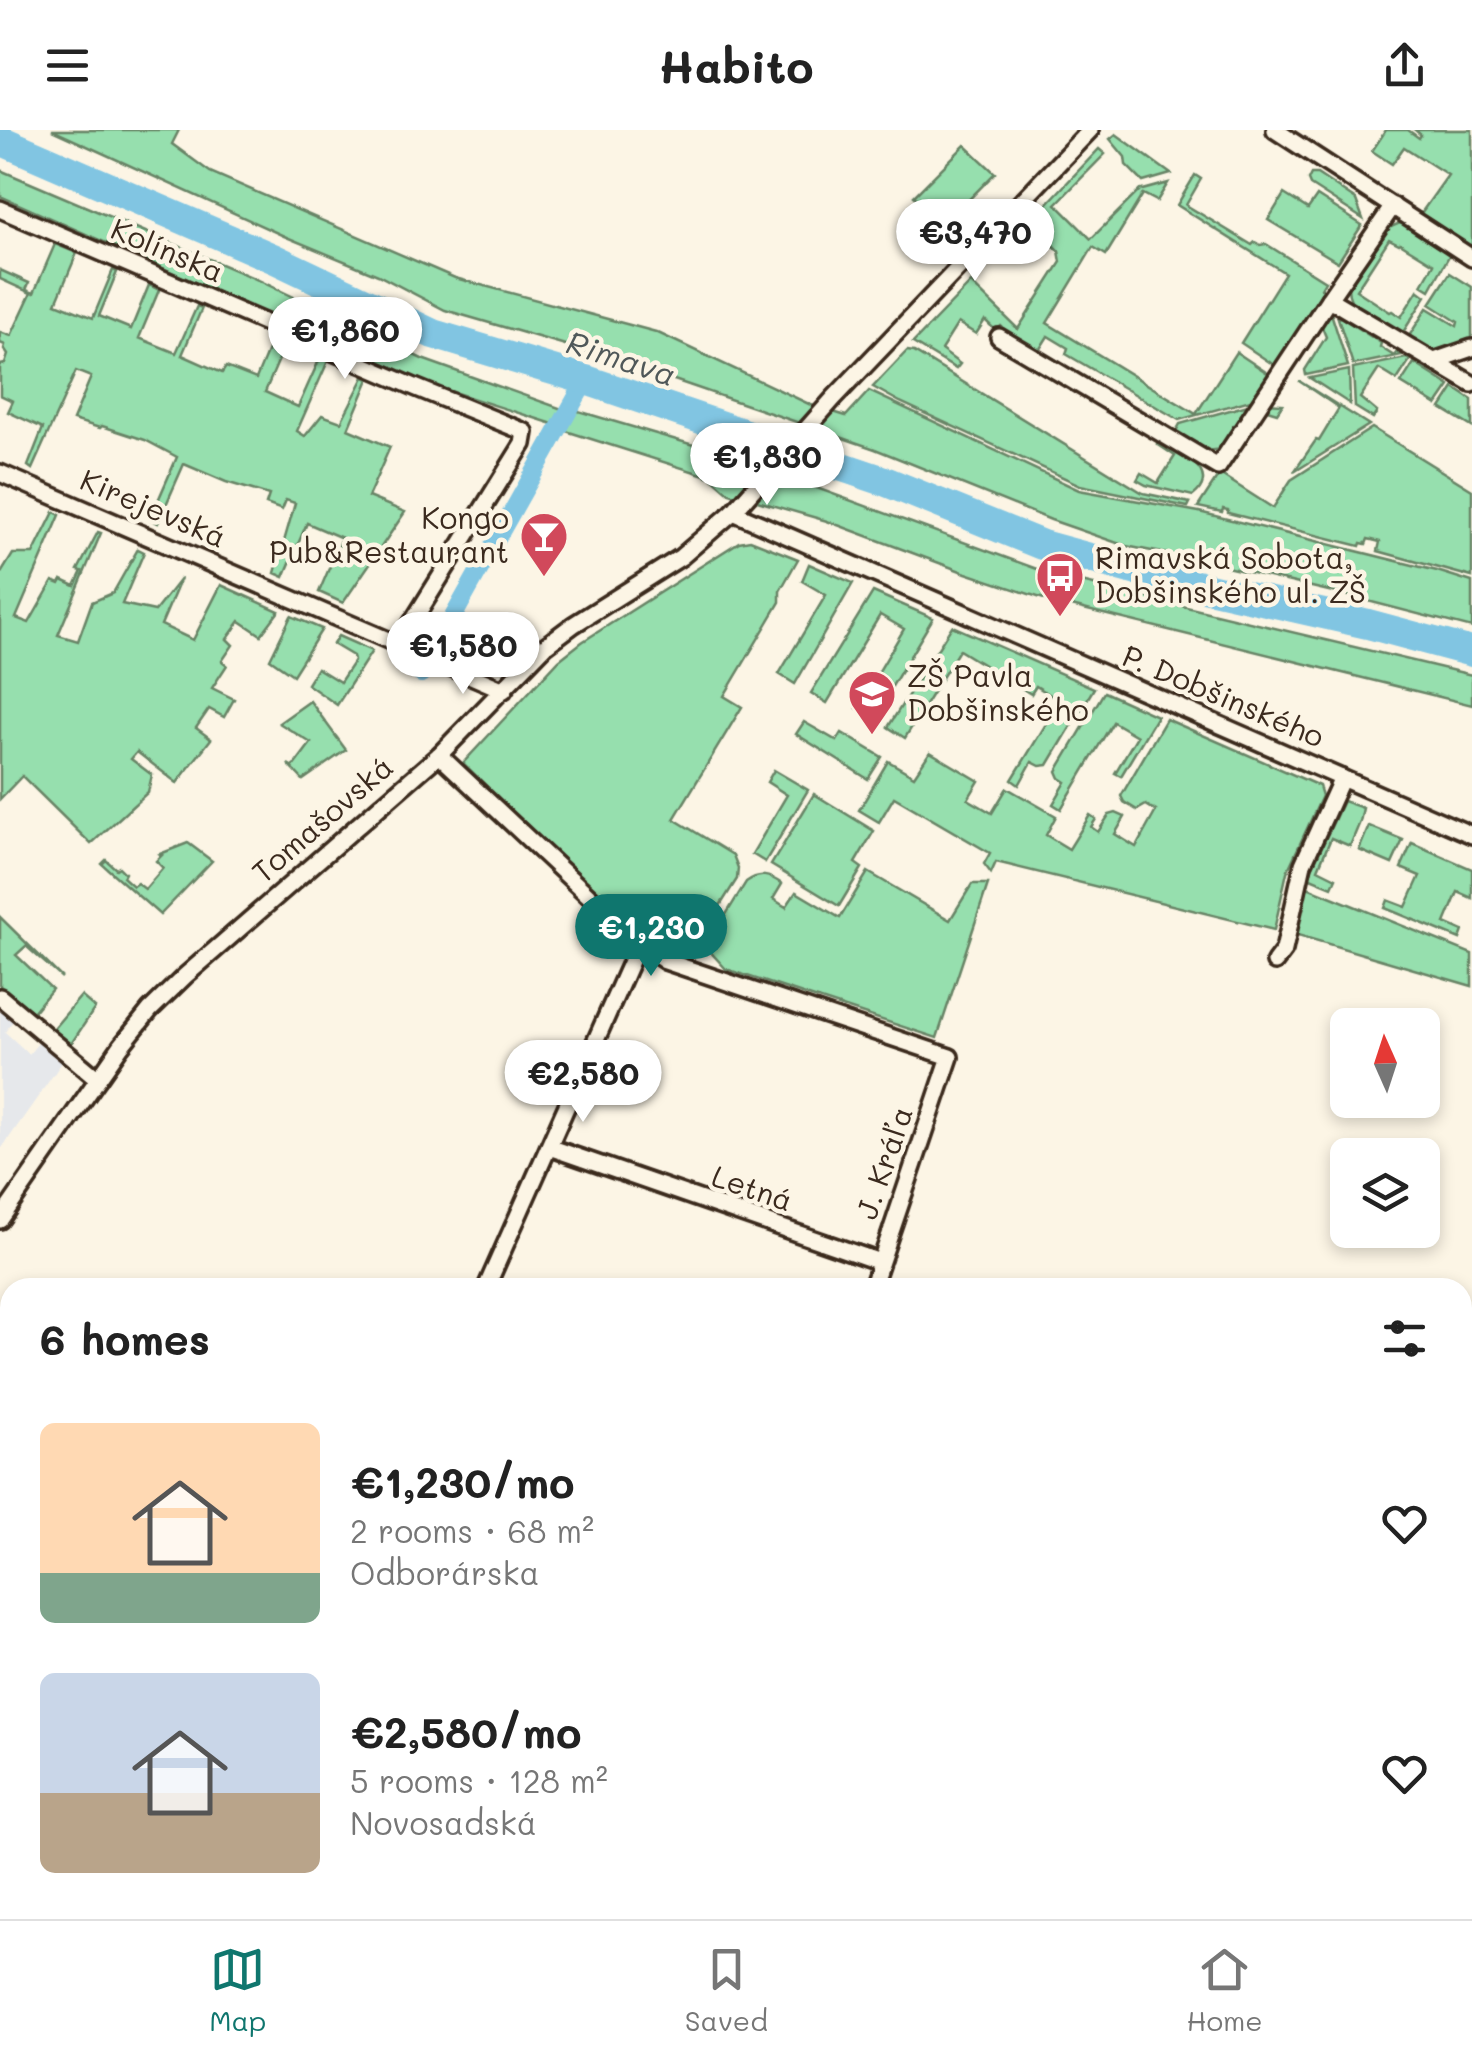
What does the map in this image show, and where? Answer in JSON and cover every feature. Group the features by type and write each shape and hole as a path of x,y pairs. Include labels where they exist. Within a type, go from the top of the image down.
{"street":[{"name":"Tomašovská","path":"0,1220 150,1010 439,755 545,646 681,557 733,512 825,408 1090,130"},
{"path":"1276,130 1472,258"},
{"path":"999,338 1218,467 1392,206"},
{"name":"Kolínska","path":"0,209 525,432 523,444 398,645"},
{"path":"1329,299 1472,384"},
{"path":"1434,361 1472,348"},
{"name":"Kirejevská","path":"0,472 504,690"},
{"name":"P. Dobšinského","path":"733,512 1472,835"},
{"path":"439,755 639,943 490,1278"},
{"path":"1275,962 1284,950 1303,864 1342,778"},
{"name":"J. Kráľa","path":"639,943 665,961 950,1057 875,1278"},
{"path":"0,997 98,1079"},
{"name":"Letná","path":"548,1147 880,1262"}],"shaded area":[{"path":"0,1009 13,1021 5,1032 29,1054 39,1042 63,1061 2,1148 0,1147"}],"green space":[{"path":"52,130 179,130 172,144 210,172 455,278 656,332 811,405 846,416 869,391 1079,490 1199,512 1472,582 1472,628 1126,546 875,449 610,358 445,310 378,275"},
{"path":"1386,130 1408,130 1419,138 1421,135 1415,130 1472,130 1472,250 1419,216 1448,175 1404,147 1392,164 1372,151"},
{"path":"1116,134 1171,174 1143,182 1126,165 1125,157 1110,139"},
{"path":"965,145 995,173 945,224 914,196"},
{"path":"1099,149 1105,154 1056,204 1091,239 1141,189 1168,183 1157,201 1143,194 1106,255 1093,247 1047,323 1196,414 1236,352 1272,376 1258,398 1179,420 1066,354 1068,348 1048,336 1038,352 1029,354 1001,326 996,331 985,320 976,334 958,323 941,350 960,364 956,369 913,343 971,283 1018,329 1061,262 1059,251 1030,222"},
{"path":"0,170 256,279 422,359 562,409 724,454 1056,576 1472,675 1472,705 1047,600 827,521 729,493 711,477 416,380 0,196"},
{"path":"1311,174 1317,174 1356,200 1363,219 1310,185"},
{"path":"1195,175 1201,179 1186,205 1252,245 1266,244 1325,281 1321,288 1326,292 1277,367 1241,343 1285,273 1177,205"},
{"path":"1284,194 1308,209 1317,196 1362,225 1338,262 1268,220"},
{"path":"1400,223 1412,224 1410,228 1450,254 1430,290 1422,285 1434,264 1389,239 1356,290 1401,317 1418,290 1426,296 1400,337 1358,311 1348,286 1384,230"},
{"path":"55,244 77,253 56,303 93,318 113,270 117,272 99,316 131,329 149,285 159,290 139,338 176,353 197,306 202,308 182,355 222,373 226,367 256,379 273,338 286,343 265,392 298,407 320,358 328,361 297,431 305,436 322,415 341,422 364,377 369,379 348,429 390,447 368,497 405,512 343,603 319,592 342,538 307,523 284,577 275,573 295,503 286,500 282,510 266,504 269,495 184,464 158,523 150,519 177,457 145,440 73,420 91,377 76,371 32,469 28,466 43,428 8,412 13,401 0,395 0,365 5,364 8,355 5,345 0,343 0,332 11,336 31,293 0,279 0,270 29,283 26,290 34,293"},
{"path":"1450,273 1472,287 1472,339 1434,352 1409,336 1427,308 1457,326 1458,322 1430,304"},
{"path":"1331,313 1348,366 1306,375 1305,370 1326,337 1319,320"},
{"path":"1337,315 1394,356 1397,352 1402,355 1353,365"},
{"path":"907,351 1143,493 1190,503 1188,507 1080,485 873,387"},
{"path":"1410,360 1397,380 1379,369 1360,398 1377,412 1373,418 1355,407 1353,369"},
{"path":"1414,363 1450,386 1437,405 1401,383"},
{"path":"1349,370 1350,404 1310,378"},
{"path":"1299,381 1369,425 1294,472 1339,408"},
{"path":"1454,388 1472,400 1472,427 1441,408"},
{"path":"1255,403 1222,448 1203,450 1174,435 1180,424"},
{"path":"1266,403 1283,404 1277,413 1264,409 1223,476 1273,508 1291,480 1372,428 1472,490 1472,577 1378,551 1380,542 1368,539 1360,546 1228,510 1198,507"},
{"path":"1160,440 1200,471 1201,487 1193,496 1137,480 1141,473 1158,483 1175,456 1157,444"},
{"path":"54,512 60,515 16,618 29,623 53,581 75,586 82,571 78,570 98,532 101,533 58,635 78,641 92,602 113,593 138,549 144,552 122,604 155,611 181,578 161,625 193,640 221,585 279,611 261,635 240,621 227,639 233,645 222,661 227,665 212,688 234,699 224,717 209,709 196,728 211,739 177,783 137,752 131,759 152,775 148,792 91,844 22,776 0,799 0,575 13,554 33,554"},
{"path":"750,540 798,559 780,591 780,602 724,696 742,707 674,819 733,855 737,879 697,942 669,946 649,934 643,938 463,763 559,660 582,642 739,542"},
{"path":"809,564 853,583 795,684 779,674 826,595 802,581"},
{"path":"873,592 933,618 873,718 857,708 904,629 880,615 827,703 811,693"},
{"path":"291,616 322,629 293,675 270,659"},
{"path":"952,626 1094,688 1048,765 1032,762 1019,785 1012,780 1060,701 1036,686 1031,694 959,650 905,738 888,727"},
{"path":"338,636 372,651 337,705 307,684 317,668 340,682 354,661 353,656 333,644"},
{"path":"1104,692 1157,716 1121,776 1115,773 1137,736 1113,722 1061,809 1053,804 1066,782 1057,771"},
{"path":"310,701 346,750 303,780 288,764 293,767 311,743 279,723"},
{"path":"1166,719 1319,786 1322,796 1287,872 1274,930 996,862 991,873 984,864 990,853 894,797 879,822 859,810 888,761 914,776 930,752 979,781 968,799 992,813 1007,788 1056,816 1046,835 1069,849 1090,815 1096,819 1091,827 1098,832 1109,815 1116,813 1125,817 1115,834 1136,847 1156,811 1146,805 1137,810 1121,796"},
{"path":"804,722 837,741 842,733 882,757 868,779 796,734"},
{"path":"774,770 808,790 765,862 752,854 787,795 767,782"},
{"path":"814,794 874,831 855,863 862,868 839,906 771,865"},
{"path":"1343,801 1363,808 1350,846 1331,838 1318,869 1336,878 1332,887 1308,877"},
{"path":"1369,826 1403,840 1392,864 1359,850"},
{"path":"188,843 212,861 160,915 102,864 106,860 116,869 119,867 133,886 137,883 145,889 163,868 156,861 160,854"},
{"path":"1412,843 1472,869 1472,898 1458,892 1445,923 1463,931 1460,939 1385,908 1388,900 1406,907 1420,876 1401,868"},
{"path":"868,872 950,920 972,884 988,884 937,1038 726,969 706,947 751,879 764,876 782,884 773,899 786,907 796,892 840,918"},
{"path":"1305,886 1472,954 1472,986 1294,934"},
{"path":"0,917 62,978 26,946 16,955 52,989 33,1012 0,986"},
{"path":"81,996 95,1008 71,1044 53,1029"}],"waterway":[{"name":"Rimava","path":"0,140 275,259 433,334 586,380 887,482 1042,545 1472,652"},
{"path":"421,674 586,380"}],"place":[{"name":"Kongo Pub&Restaurant","path":"544,578"},
{"name":"Rimavská Sobota, Dobšinského ul. ZŠ","path":"1060,618"},
{"name":"ZŠ Pavla Dobšinského","path":"872,736"}]}
